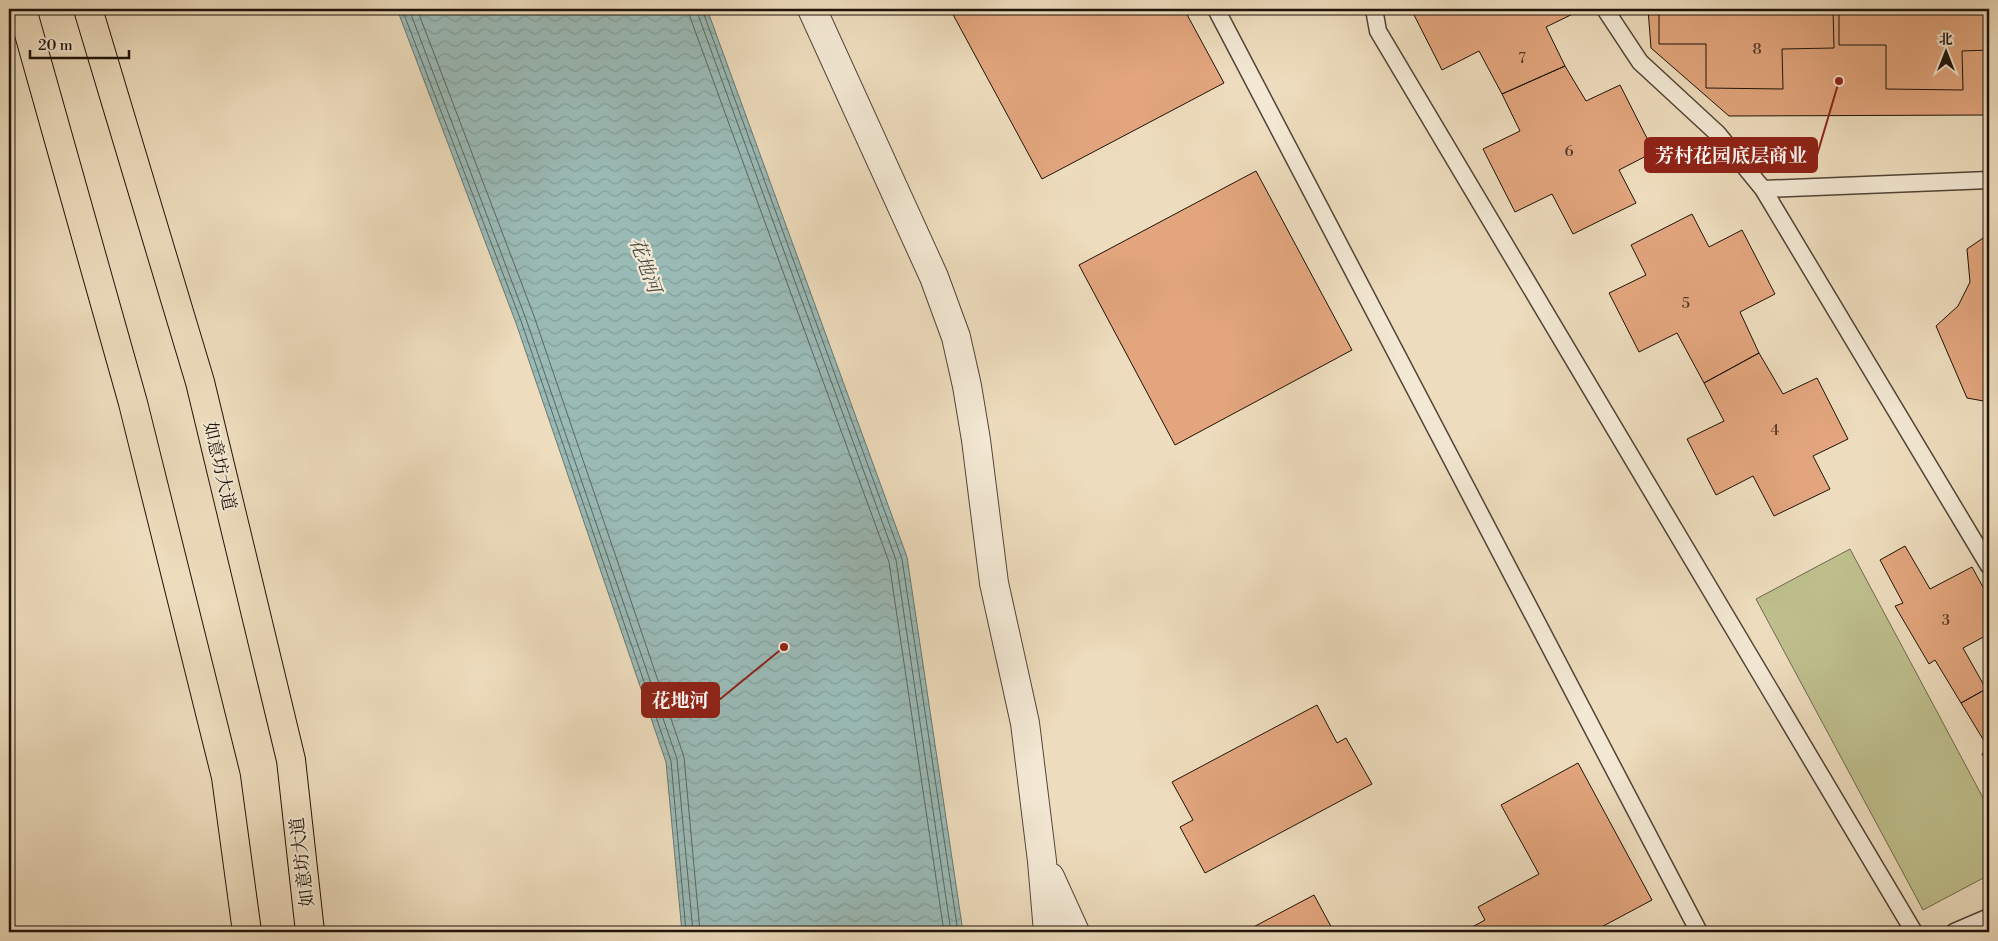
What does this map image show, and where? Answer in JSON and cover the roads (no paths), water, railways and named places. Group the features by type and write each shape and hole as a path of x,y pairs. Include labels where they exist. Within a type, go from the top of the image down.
{"main road":[{"path":"22,9 133,403 226,777 247,932"},
{"name":"如意坊大道","path":"88,9 205,401 291,760 310,932"}],"street":[{"path":"812,9 934,277 956,337 976,440 994,583 1025,724 1042,861 1048,932"},
{"path":"1042,861 1075,932"}],"lane":[{"path":"1216,9 1699,932"},
{"path":"1374,9 1378,31 1914,932"},
{"path":"1605,9 1640,62 1718,134 1763,189 1989,566"},
{"path":"1763,189 1989,180"},
{"path":"1954,932 1989,917"}],"water":[{"path":"397,9 707,9 907,557 963,932 682,932 666,762 516,323"}],"place":[{"name":"芳村花园底层商业","path":"1839,81"},
{"name":"花地河","path":"784,647"}]}
